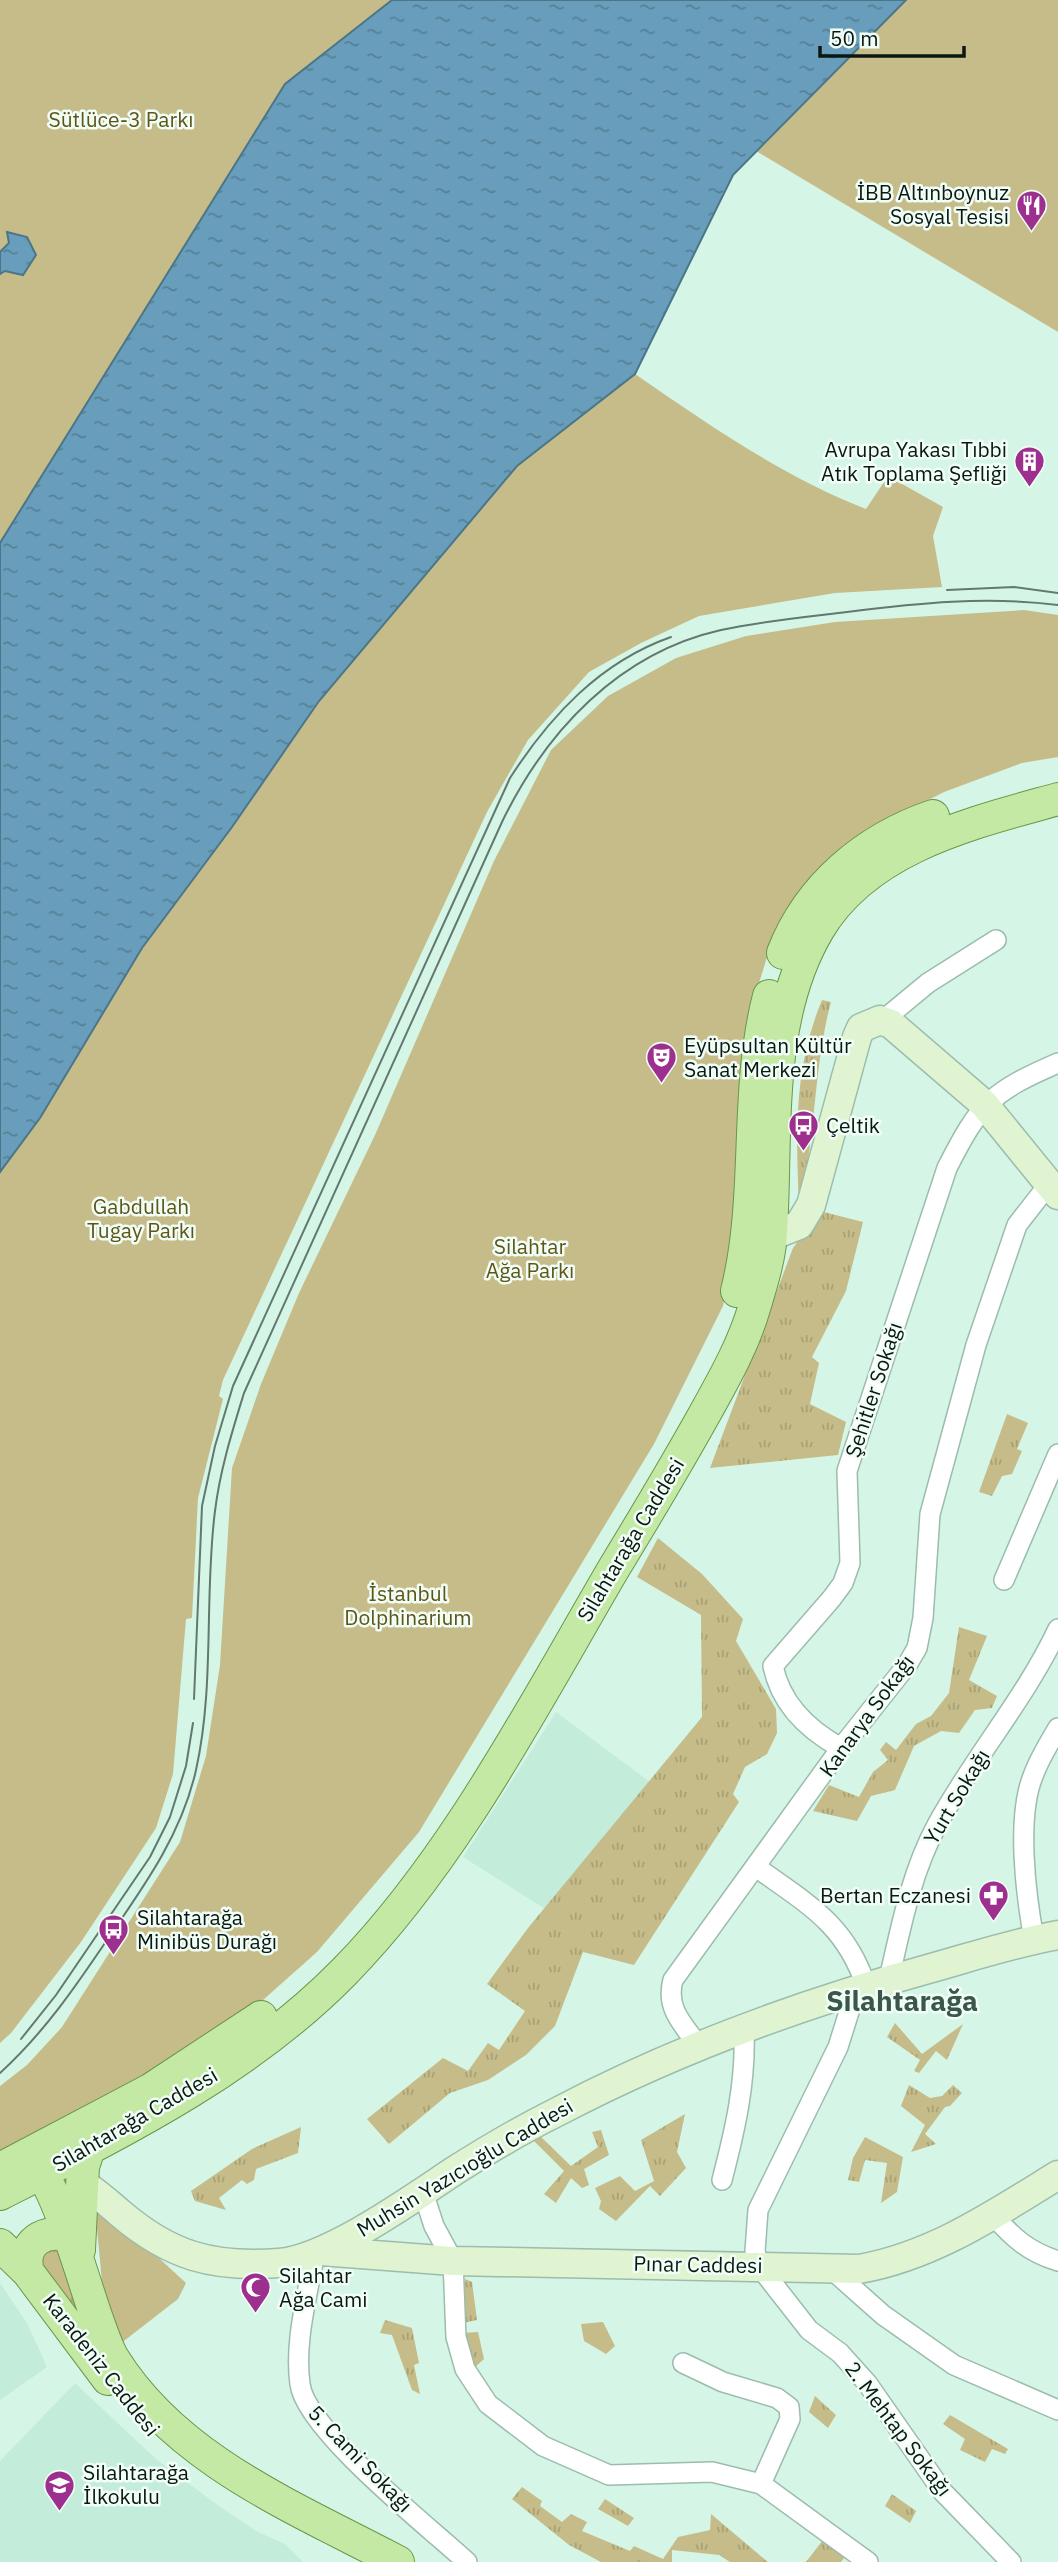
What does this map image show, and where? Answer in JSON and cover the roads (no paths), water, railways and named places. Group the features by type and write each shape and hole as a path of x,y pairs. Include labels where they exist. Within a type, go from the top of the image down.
{"main road":[{"name":"Silahtarağa Caddesi","path":"0,2194 19,2168 161,2084 264,2014 334,1951 371,1911 412,1858 636,1491 729,1320 748,1234 755,1077 763,1021 778,968 802,914 841,868 888,835 922,820 1058,776"},
{"name":"Silahtarağa Caddesi","path":"19,2168 89,2148 182,2098 275,2032 343,1973 409,1897 461,1823 731,1366 753,1312 771,1236 775,1104 785,1021 803,962 817,930 846,894 904,852 945,834 1058,799"},
{"path":"771,1236 799,1225 811,1205 857,1037 870,1022 882,1021 891,1024 984,1104 1054,1190"},
{"name":"Muhsin Yazıcıoğlu Caddesi","path":"82,2183 177,2252 208,2262 282,2263 365,2228 509,2137 558,2111 700,2048 868,1985 1046,1937"},
{"path":"28,2272 26,2256 37,2238 52,2233 74,2249 83,2211 83,2166 89,2148"},
{"name":"Karadeniz Caddesi","path":"19,2168 74,2249 95,2320 113,2358 133,2385 174,2430 262,2492 398,2562"},
{"name":"Pınar Caddesi","path":"315,2251 453,2261 859,2269 894,2263 993,2215 1058,2175"},
{"name":"Karadeniz Caddesi","path":"0,2245 28,2272 128,2405 169,2448 249,2509 353,2562"}],"street":[{"path":"882,1021 928,983 996,940"},
{"path":"984,1104 1007,1088 1058,1063"},
{"name":"Şehitler Sokağı","path":"841,1748 813,1733 797,1715 776,1681 773,1666 843,1583 850,1563 847,1471 947,1168 969,1125 984,1104"},
{"name":"Kanarya Sokağı","path":"700,2048 674,2011 668,1996 673,1980 917,1648 923,1618 930,1514 976,1345 1007,1246 1022,1217 1054,1190"},
{"path":"1004,1580 1058,1454"},
{"name":"Yurt Sokağı","path":"868,1985 922,1856 979,1756 1019,1701 1058,1629"},
{"path":"1046,1937 1026,1891 1026,1801 1032,1777 1058,1728"},
{"path":"756,1867 841,1933 868,1985 849,2012 838,2047 758,2210 755,2251 759,2266"},
{"path":"722,2180 738,2118 745,2063 744,2031"},
{"path":"423,2192 434,2226 453,2261 456,2337 465,2369 488,2404 543,2446 609,2475 712,2472 761,2484 868,2562"},
{"path":"993,2215 1013,2239 1036,2255 1058,2261"},
{"name":"5. Cami Sokağı","path":"315,2251 298,2357 300,2386 306,2404 317,2420 391,2493 467,2562"},
{"name":"2. Mehtap Sokağı","path":"759,2266 809,2330 840,2353 867,2383 943,2492 1011,2562"},
{"path":"830,2267 883,2315 954,2365 1058,2410"},
{"path":"683,2362 723,2382 776,2398 789,2407 790,2419 761,2484"}],"water":[{"path":"392,0 906,0 733,175 635,374 517,466 319,701 232,827 142,948 40,1118 0,1172 0,543 285,84"},
{"path":"7,232 27,237 36,255 23,275 5,271 0,274 0,252 9,243"}],"tram line":[{"path":"947,590 1014,587 1058,593"},
{"path":"0,2073 45,2025 84,1973 149,1878 182,1815 196,1770 202,1738 217,1496 244,1393 502,822 540,757 564,727 618,677 650,657 684,641 721,630 926,603 1005,601 1058,605"},
{"path":"194,1699 202,1506 215,1446 233,1386 510,778 542,733 599,676 645,648 671,637"},
{"path":"21,2039 56,1995 150,1857 170,1817 186,1766 193,1723"}],"place":[{"name":"İBB Altınboynuz Sosyal Tesisi","path":"1032,232"},
{"name":"Avrupa Yakası Tıbbi Atık Toplama Şefliği","path":"1030,489"},
{"name":"Eyüpsultan Kültür Sanat Merkezi","path":"661,1085"},
{"name":"Çeltik","path":"803,1153"},
{"name":"Bertan Eczanesi","path":"994,1923"},
{"name":"Silahtarağa Minibüs Durağı","path":"114,1957"},
{"name":"Silahtar Ağa Cami","path":"256,2315"},
{"name":"Silahtarağa İlkokulu","path":"60,2512"}],"district":[{"name":"Silahtarağa","path":"902,2001"}],"park label":[{"name":"Sütlüce-3 Parkı","path":"121,120"},
{"name":"Gabdullah Tugay Parkı","path":"141,1219"},
{"name":"Silahtar Ağa Parkı","path":"530,1259"},
{"name":"İstanbul Dolphinarium","path":"408,1606"}]}
